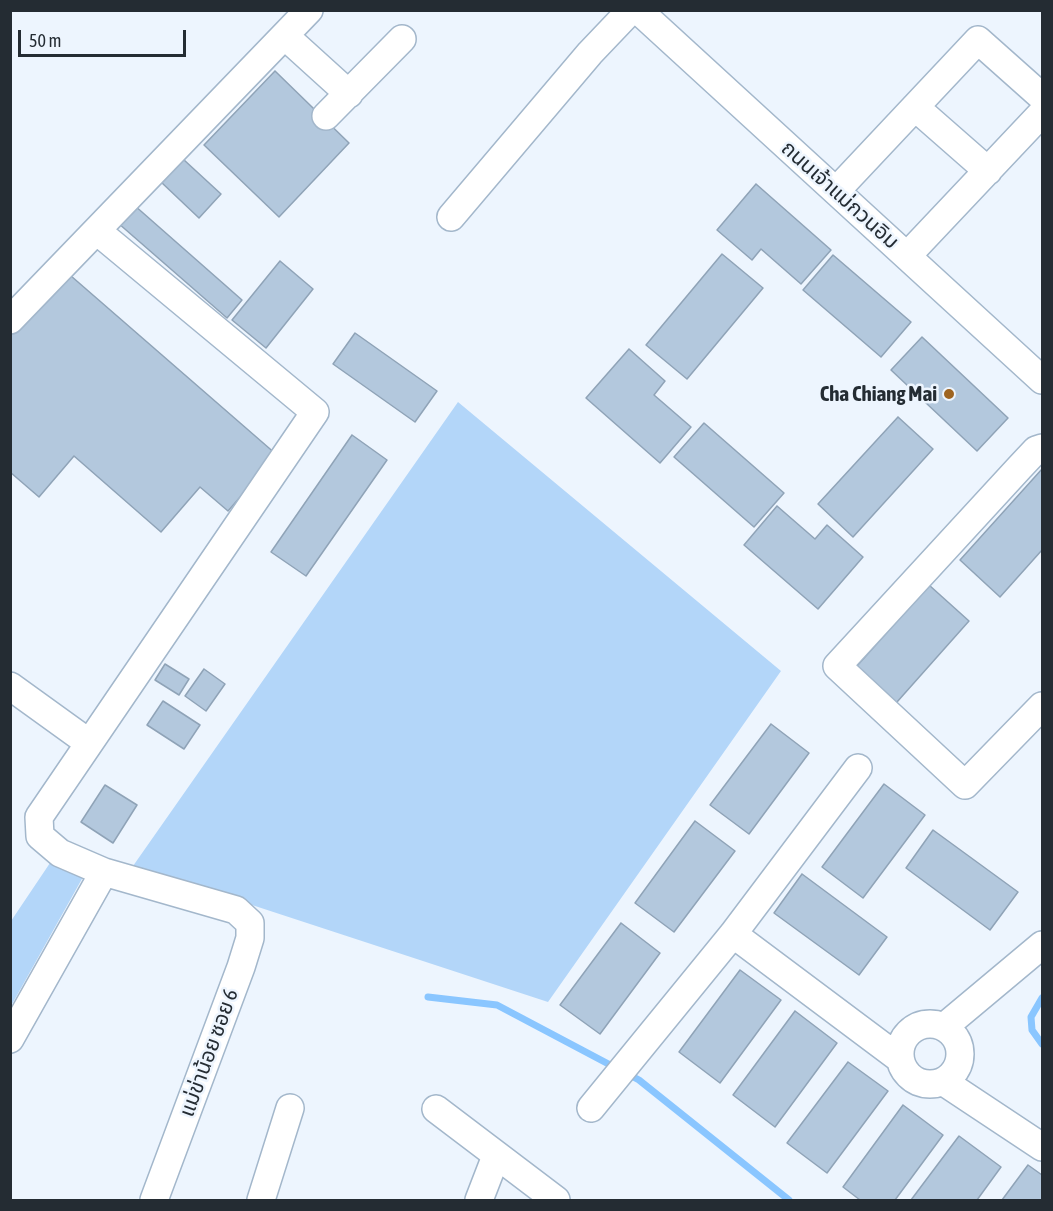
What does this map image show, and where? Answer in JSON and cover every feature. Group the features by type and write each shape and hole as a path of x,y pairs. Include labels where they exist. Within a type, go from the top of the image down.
{"street":[{"path":"10,320 309,10"},
{"path":"451,217 590,53 631,10"},
{"name":"ถนนเจ้าแม่กวนอิม","path":"638,10 1042,380"},
{"path":"285,36 349,94"},
{"path":"326,116 402,39"},
{"path":"836,191 978,40 1042,97"},
{"path":"915,107 988,171"},
{"path":"907,256 1042,113"},
{"path":"10,1039 104,872 60,853 40,836 39,817 315,412 97,231"},
{"path":"1042,448 1020,467 837,666 965,785 1042,706"},
{"path":"10,686 89,742"},
{"path":"591,1108 734,934 858,768"},
{"name":"แม่ข่าน้อย ซอย 6","path":"104,872 236,910 250,923 248,945 154,1200"},
{"path":"734,934 900,1059"},
{"path":"944,1027 1042,945"},
{"path":"925,1024 944,1027 957,1041 960,1059 957,1068 944,1082 925,1085 916,1082 903,1068 900,1059 903,1040 909,1033 925,1024"},
{"path":"944,1082 1042,1148"},
{"path":"261,1200 290,1108"},
{"path":"436,1109 556,1200"},
{"path":"479,1200 496,1156"}],"shaded area":[{"path":"458,402 781,671 548,1002 133,866"},
{"path":"50,863 83,877 11,1006 11,921"}],"building":[{"path":"275,71 349,143 279,217 204,145"},
{"path":"183,159 221,194 199,218 161,182"},
{"path":"756,184 831,250 801,284 761,249 752,260 717,230"},
{"path":"134,205 242,300 227,318 118,223"},
{"path":"722,254 763,288 687,379 646,345"},
{"path":"833,255 911,322 881,357 803,290"},
{"path":"280,261 313,289 266,348 232,320"},
{"path":"63,269 277,455 228,511 200,487 161,532 74,456 39,497 10,472 10,330"},
{"path":"355,333 437,391 415,422 333,364"},
{"name":"Cha Chiang Mai","path":"922,337 1008,418 977,451 891,370"},
{"path":"629,349 665,381 654,395 691,427 660,463 586,398"},
{"path":"898,417 933,449 853,537 818,504"},
{"path":"704,423 784,493 754,527 674,457"},
{"path":"352,435 387,460 306,576 271,552"},
{"path":"1042,469 1042,550 1000,597 960,560"},
{"path":"777,506 815,539 827,525 863,557 818,609 744,545"},
{"path":"929,585 969,621 889,711 848,676"},
{"path":"165,664 189,679 179,695 155,680"},
{"path":"204,669 225,684 206,711 185,696"},
{"path":"163,701 200,725 184,749 147,725"},
{"path":"771,724 809,753 749,834 710,805"},
{"path":"884,784 925,815 863,898 822,867"},
{"path":"105,785 137,805 113,843 81,822"},
{"path":"695,821 735,851 674,932 635,903"},
{"path":"933,830 1018,892 990,930 906,868"},
{"path":"802,874 887,937 859,975 774,913"},
{"path":"621,923 660,953 600,1034 560,1005"},
{"path":"740,970 781,1000 720,1083 679,1052"},
{"path":"795,1011 837,1043 775,1127 733,1095"},
{"path":"848,1062 888,1091 827,1173 787,1143"},
{"path":"903,1105 943,1135 895,1200 860,1200 843,1187"},
{"path":"959,1136 1001,1167 977,1200 911,1200"},
{"path":"1028,1165 1042,1175 1042,1200 1002,1200"}],"waterway":[{"path":"428,997 497,1005 616,1068"},
{"path":"1042,998 1031,1017 1032,1030 1042,1044"},
{"path":"626,1073 639,1080 789,1200"}],"place":[{"name":"Cha Chiang Mai","path":"949,394"}]}
